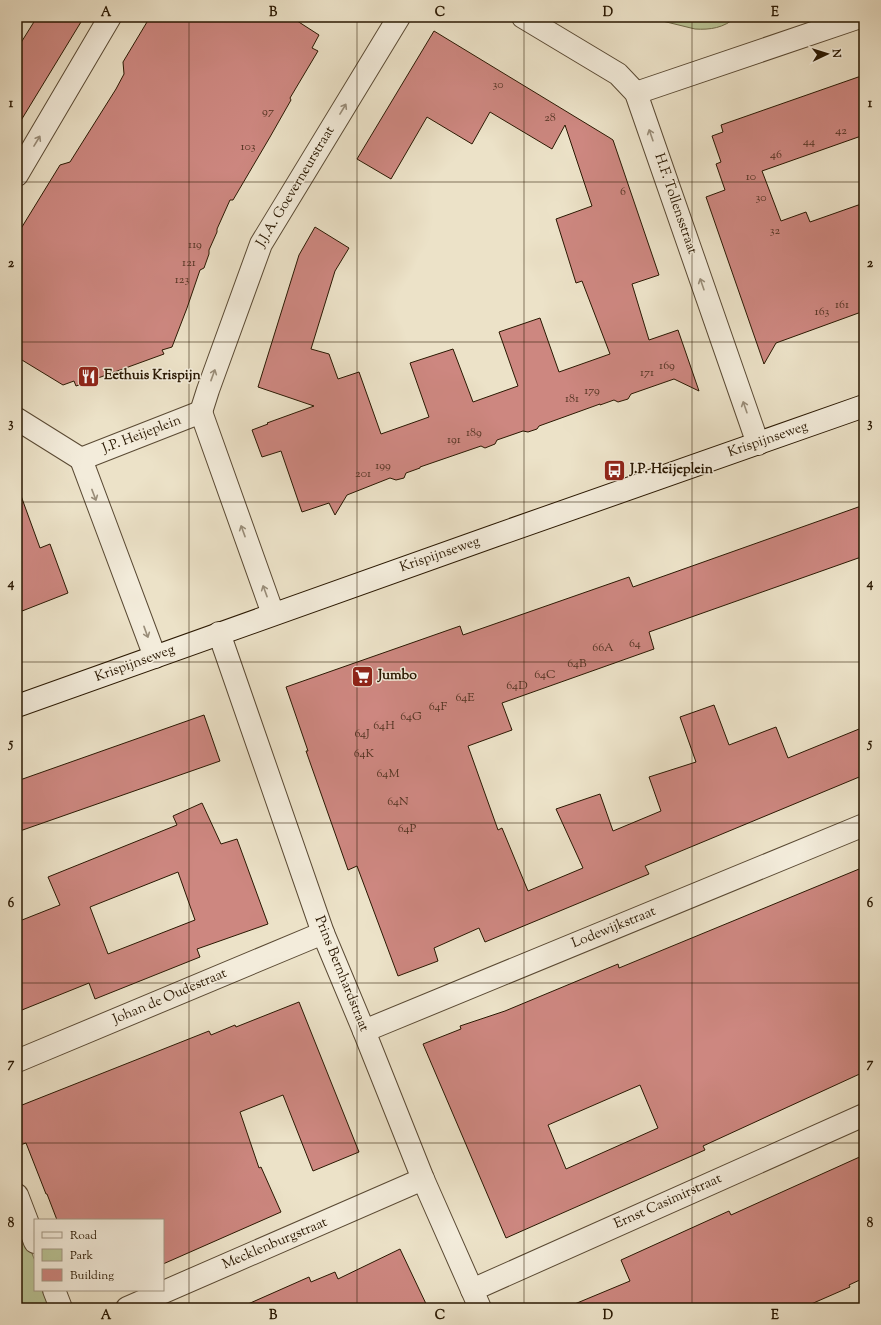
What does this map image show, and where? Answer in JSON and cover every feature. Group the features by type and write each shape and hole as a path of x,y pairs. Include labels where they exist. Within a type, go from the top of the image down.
{"street":[{"path":"17,175 110,17"},
{"name":"J.J.A. Goeverneurstraat","path":"201,412 260,244 399,17"},
{"name":"H.F. Tollensstraat","path":"523,17 618,74 636,94 758,444"},
{"path":"636,94 860,17"},
{"name":"Krispijnseweg","path":"17,706 219,633 864,406"},
{"path":"201,412 273,614"},
{"name":"J.P. Heijeplein","path":"81,458 201,412"},
{"path":"17,419 81,458 155,657"},
{"name":"Prins Bernhardstraat","path":"219,633 323,933 423,1179 476,1299"},
{"name":"Lodewijkstraat","path":"364,1031 864,825"},
{"name":"Johan de Oudestraat","path":"17,1061 323,933"},
{"name":"Ernst Casimirstraat","path":"476,1299 864,1114"},
{"name":"Mecklenburgstraat","path":"127,1308 423,1179"},
{"path":"17,1195 34,1239"},
{"path":"54,1291 61,1308"}],"green space":[{"path":"646,17 736,17 722,26 711,29 695,29"},
{"path":"17,1216 34,1258 34,1291 47,1291 54,1308 17,1308"}],"building":[{"path":"37,17 84,17 17,127 17,49"},
{"path":"150,17 291,17 319,35 312,48 318,51 233,200 230,200 217,229 204,268 200,270 172,347 162,350 164,354 76,386 74,381 63,385 17,357 17,235 60,165 70,162 116,89 124,74 123,62"},
{"path":"434,31 613,140 659,275 632,284 649,340 678,330 699,391 674,379 631,394 628,399 618,402 614,400 600,404 539,426 537,429 528,432 523,431 497,440 495,444 485,448 481,446 420,467 406,473 404,478 396,480 390,478 347,495 335,515 329,503 302,512 281,451 262,457 252,430 314,406 258,387 299,255 315,227 349,248 335,271 311,349 329,354 338,379 359,372 381,434 429,417 410,363 453,349 473,402 518,386 499,332 540,318 559,372 610,354 582,281 576,283 556,219 592,206 565,125 552,149 490,112 472,144 427,117 391,179 357,159"},
{"path":"864,75 864,135 762,171 781,221 806,212 810,222 864,203 864,311 776,343 764,364 706,197 725,190 716,164 721,162 712,136 723,132 721,125"},
{"path":"20,493 40,548 50,544 68,593 17,613 17,494"},
{"path":"864,505 864,556 649,632 654,649 502,703 512,730 468,746 498,830 502,828 528,891 583,868 556,809 600,794 613,831 661,811 649,777 696,762 680,717 714,705 729,745 776,727 788,758 864,727 864,775 645,866 649,874 485,942 479,928 434,948 438,961 398,976 357,866 348,870 306,751 308,751 286,687 460,626 463,635 629,577 633,587"},
{"path":"204,715 220,761 17,832 17,781"},
{"path":"202,803 221,844 237,839 268,924 197,949 200,957 95,999 89,983 17,1012 17,922 60,905 48,877 177,825 173,816","holes":["178,872 195,920 108,954 90,907"]},
{"path":"864,867 864,1072 703,1146 705,1150 506,1238 423,1044 461,1029 460,1026 505,1011 618,964 619,968","holes":["640,1085 658,1128 566,1169 548,1125"]},
{"path":"299,1002 359,1152 313,1171 283,1095 240,1112 259,1168 261,1167 281,1212 164,1264 164,1219 57,1219 26,1143 17,1146 17,1107 209,1031 211,1035 235,1025 236,1027"},
{"path":"864,1155 864,1278 849,1285 850,1287 802,1308 565,1308 630,1281 621,1260 729,1211 731,1215"},
{"path":"400,1249 428,1308 239,1308 309,1277 311,1282 335,1272 338,1279"}],"place":[{"name":"Eethuis Krispijn","path":"88,376"},
{"name":"J.P. Heijeplein","path":"615,470"},
{"name":"Jumbo","path":"363,676"}]}
